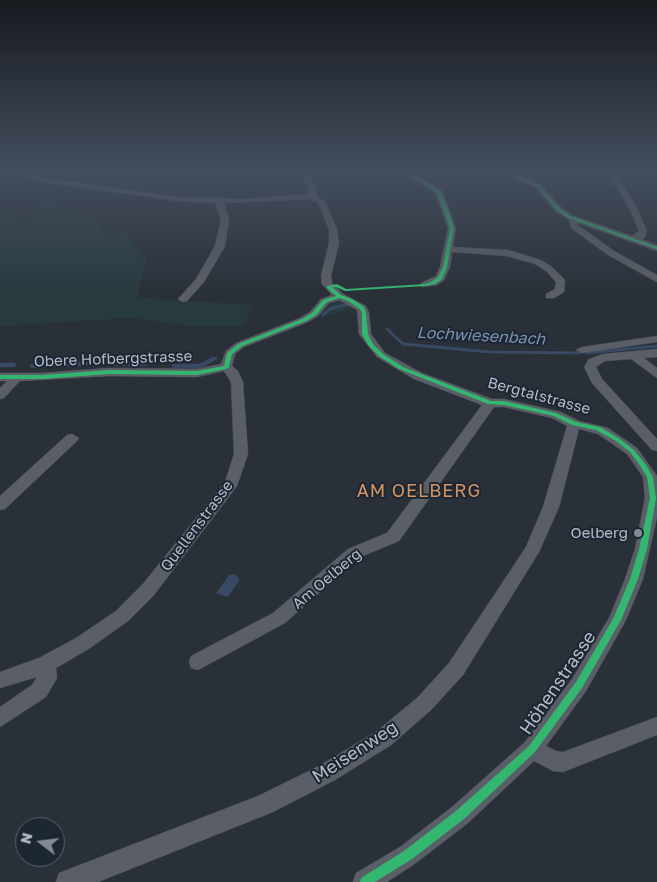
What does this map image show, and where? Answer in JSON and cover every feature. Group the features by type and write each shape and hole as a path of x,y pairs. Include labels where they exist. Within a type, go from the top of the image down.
{"street":[{"path":"183,299 204,274 220,246 225,219 222,211"},
{"path":"226,367 230,353 240,345 304,320 314,314 325,301 339,296 326,280 334,243 333,229 325,211"},
{"path":"425,285 433,283 440,278 445,267 452,228 447,211"},
{"path":"562,211 576,220 657,248"},
{"path":"634,211 643,231 642,236 634,240"},
{"path":"576,220 572,223 574,226 611,253 657,279"},
{"path":"449,249 508,253 538,262 549,269 561,282 558,292 550,296"},
{"name":"Bergtalstrasse","path":"339,296 350,300 362,308 365,334 381,356 418,376 490,403 504,403 556,415 574,424 598,428 618,440 651,465 655,488"},
{"path":"582,350 657,339"},
{"path":"657,353 596,360 590,365 590,370 596,380 657,447"},
{"path":"633,355 657,374"},
{"name":"Obere Hofbergstrasse","path":"0,377 16,378 109,372 197,373 226,367"},
{"name":"Quellenstrasse","path":"0,680 46,664 83,643 122,616 148,590 232,483 241,454 237,382 234,374 226,367"},
{"path":"0,395 16,378"},
{"name":"Am Oelberg","path":"198,662 279,618 354,553 393,537 490,403"},
{"name":"Meisenweg","path":"68,882 265,804 327,773 384,738 424,704 456,669 533,548 551,507 574,424"},
{"path":"0,505 72,438"},
{"name":"Höhenstrasse","path":"365,882 408,855 460,816 532,749 579,685 617,620 644,549 653,508 655,488"},
{"path":"0,718 39,691 47,678 46,664"},
{"path":"532,749 553,761 563,762 657,726"}],"green space":[{"path":"40,211 70,211 93,217 107,235 124,231 146,259 138,298 253,305 243,326 193,326 131,318 0,326 0,212 31,223"},
{"path":"334,301 343,301 356,307 324,317 316,316 327,304"}],"water":[{"path":"234,574 240,579 228,597 216,593 229,575"}],"waterway":[{"name":"Lochwiesenbach","path":"323,315 330,309 348,304"},
{"name":"Lochwiesenbach","path":"387,329 403,344 490,352 579,353"},
{"name":"Lochwiesenbach","path":"587,353 657,346"},
{"name":"Lochwiesenbach","path":"211,361 216,358"},
{"name":"Lochwiesenbach","path":"174,366 200,366 213,359"},
{"name":"Lochwiesenbach","path":"32,366 96,363 145,364"},
{"name":"Lochwiesenbach","path":"0,365 14,365"}],"cycle path":[{"path":"332,286 337,285 345,290 433,283 440,278 445,267 452,228 447,211"},
{"path":"561,211 569,217 657,248"},
{"path":"329,287 339,296 350,300 362,308 365,334 371,345 381,355 401,368 490,403 504,403 556,415 574,424 598,428 618,440 632,451 644,466 650,477 653,498 643,549 634,579 617,620 579,685 532,749 460,815 408,855 365,882"},
{"path":"0,377 42,377 109,372 197,373 226,367 230,353 240,345 304,320 314,314 325,301 339,296"}],"place":[{"name":"Oelberg","path":"638,533"}],"district":[{"name":"AM OELBERG","path":"419,491"}]}
